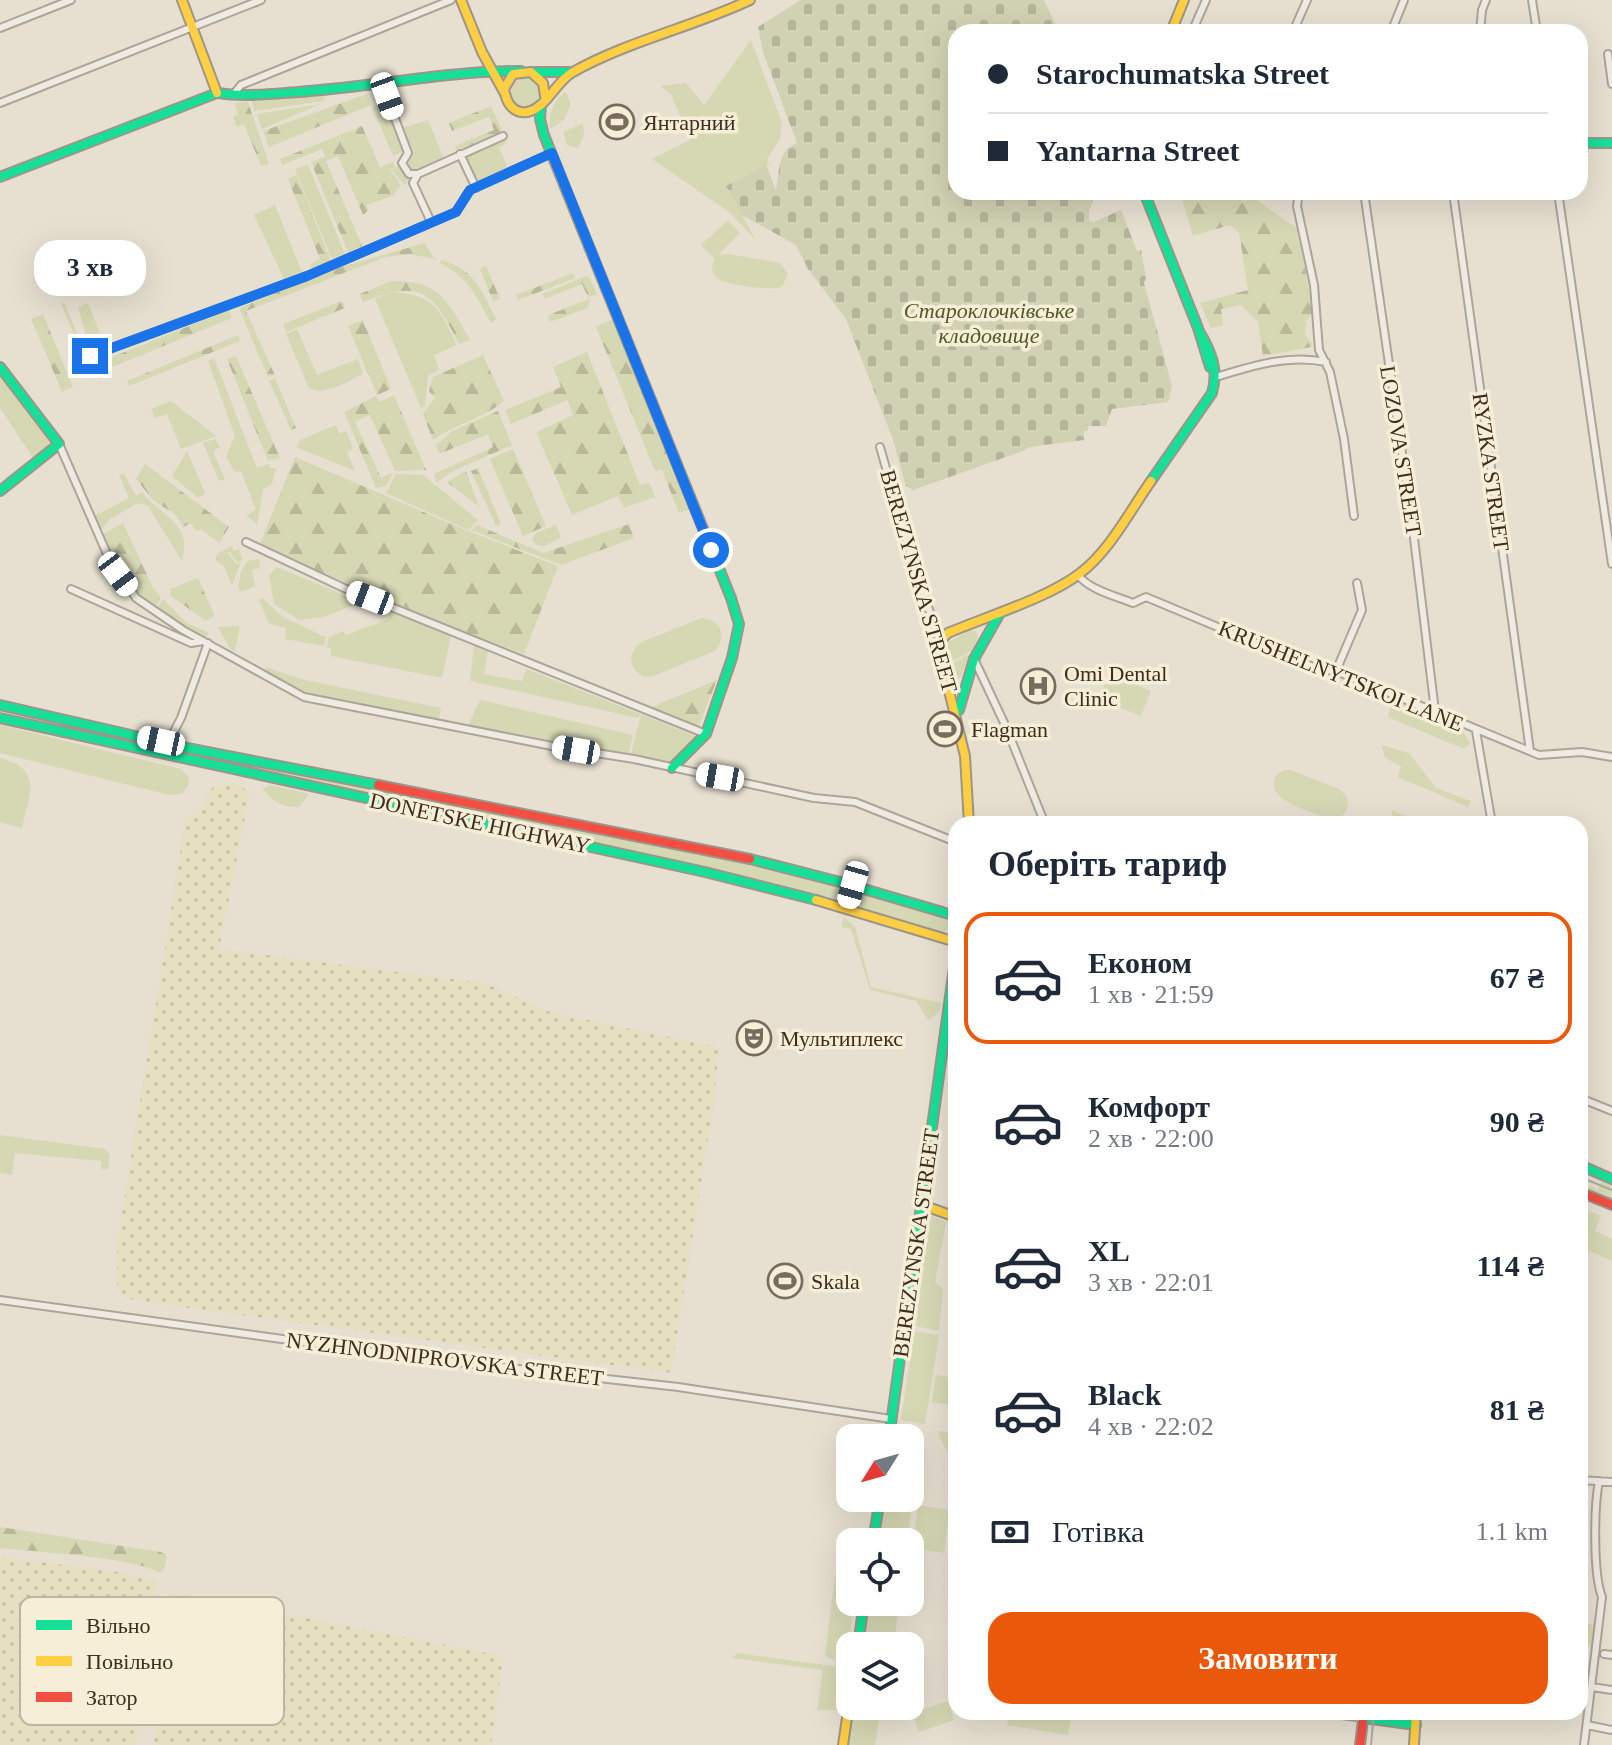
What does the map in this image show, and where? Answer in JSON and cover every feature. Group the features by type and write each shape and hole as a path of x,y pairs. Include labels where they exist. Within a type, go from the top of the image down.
{"main road":[{"path":"182,0 217,93"},
{"path":"461,0 482,52 510,106 544,135"},
{"path":"519,111 529,112 558,82 574,71 750,0"},
{"path":"1174,24 1184,0"},
{"path":"0,177 217,93 233,95 382,84 493,70 574,71"},
{"path":"504,93 510,77 521,71"},
{"path":"532,72 543,82 540,119 544,135 737,612 739,624 732,658 706,734 672,768"},
{"path":"1588,143 1612,143"},
{"path":"1147,200 1199,331 1211,378 1202,405"},
{"path":"940,641 948,633 1078,575 1103,549 1212,393 1216,377 1211,352 1199,331"},
{"path":"0,367 59,444 0,491"},
{"path":"948,681 960,683 968,676 992,623 1003,609"},
{"path":"967,625 979,629 983,641"},
{"name":"BEREZYNSKA STREET","path":"940,641 939,650 959,715 969,774 969,816"},
{"name":"BEREZYNSKA STREET","path":"959,715 968,676"},
{"name":"DONETSKE HIGHWAY","path":"0,705 168,743 643,836 853,885 948,914"},
{"name":"DONETSKE HIGHWAY","path":"0,718 652,860 846,907 948,939"},
{"path":"846,907 853,885"},
{"name":"BEREZYNSKA STREET","path":"890,1424 948,1012"},
{"path":"1588,1168 1612,1179"},
{"path":"1588,1195 1612,1205"},
{"path":"922,1205 948,1214"},
{"path":"843,1745 847,1720"},
{"path":"1360,1745 1363,1720"},
{"path":"1390,1720 1416,1725"},
{"path":"1414,1745 1416,1720"}],"street":[{"path":"0,28 71,0"},
{"path":"0,103 261,0"},
{"path":"233,95 241,85 451,0"},
{"path":"1196,24 1206,0"},
{"path":"1296,24 1307,0"},
{"path":"1394,24 1404,0"},
{"path":"1481,24 1486,0"},
{"path":"1532,0 1536,24"},
{"path":"1608,54 1612,84"},
{"path":"382,84 408,153 402,163 409,174 418,174 503,136"},
{"path":"90,356 307,276 456,212 470,190 552,153"},
{"path":"460,154 476,188"},
{"path":"418,174 413,183 431,222"},
{"path":"1297,200 1314,285 1319,350 1344,439 1354,516"},
{"name":"LOZOVA STREET","path":"1365,200 1412,522 1435,711"},
{"name":"RYZKA STREET","path":"1454,200 1530,752"},
{"path":"1559,200 1612,564"},
{"path":"1216,377 1287,359 1323,361"},
{"path":"59,444 118,574 145,606 304,697 634,759 814,798 855,802 948,839"},
{"name":"BEREZYNSKA STREET","path":"880,447 916,573 940,641"},
{"path":"246,542 344,588 706,734"},
{"name":"KRUSHELNYTSKOI LANE","path":"1078,575 1093,587 1133,603 1146,597 1318,669 1336,671 1530,752 1549,756 1582,752 1612,757"},
{"path":"1336,671 1362,610 1357,583"},
{"path":"71,589 191,643 206,642"},
{"path":"168,743 181,718 206,642"},
{"name":"BEREZYNSKA STREET","path":"975,661 1042,816"},
{"path":"1476,731 1491,816"},
{"path":"1588,1101 1612,1111"},
{"name":"NYZHNODNIPROVSKA STREET","path":"0,1300 405,1356 740,1395 891,1419"},
{"path":"1588,1480 1612,1482"},
{"path":"1588,1717 1602,1597 1597,1576 1595,1499 1599,1481"},
{"path":"1601,1609 1612,1609"},
{"path":"1592,1687 1612,1690"},
{"path":"1584,1745 1588,1720"},
{"path":"1587,1725 1612,1730"}],"shaded area":[{"path":"234,783 250,792 219,949 484,983 550,1012 717,1047 713,1106 671,1373 159,1304 122,1295 117,1288 117,1245 186,818 201,813 212,788"},
{"path":"0,1557 113,1571 156,1581 154,1597 20,1597 20,1725 138,1725 136,1745 0,1745"},
{"path":"174,1593 195,1597 173,1597"},
{"path":"284,1614 503,1656 491,1745 154,1745 157,1725 284,1725"}],"green space":[{"name":"Староклочківське кладовище","path":"801,0 1044,0 1055,24 948,24 948,200 1093,200 1089,221 1094,222 1121,210 1137,251 1141,250 1146,278 1144,283 1172,386 1168,402 1112,409 1106,426 1088,426 1088,431 1084,431 1084,440 1029,447 913,490 906,486 892,437 846,319 808,269 796,245 742,215 726,186 766,165 776,190 783,156 797,143 763,52 758,27"},
{"path":"751,40 782,123 780,139 767,159 769,164 726,186 756,240 729,212 652,159 690,140 671,94 660,86 686,83 704,105"},
{"path":"525,74 537,79 542,91 537,103 525,108 513,103 508,91 513,79"},
{"path":"566,92 571,104 564,120 550,129 552,108"},
{"path":"326,93 324,101 254,111 252,101"},
{"path":"367,94 371,105 269,147 263,131"},
{"path":"248,102 269,164 261,166 244,124 237,127 233,117 238,114 234,103"},
{"path":"386,102 404,151 393,156 372,107"},
{"path":"321,104 262,129 257,115 257,114"},
{"path":"491,106 502,130 496,137 458,153 455,146 494,130 491,116 452,131 449,123"},
{"path":"428,120 447,166 404,185 392,170 404,163 401,155 407,152 399,129"},
{"path":"583,123 584,135 578,148 567,145 563,132"},
{"path":"362,126 380,167 393,162 395,167 390,170 401,185 393,196 367,205 368,211 363,215 338,156 326,161 362,246 348,252 311,162 325,157 322,149 282,165 280,159"},
{"path":"503,137 506,144 499,147 509,171 477,186 461,155"},
{"path":"308,165 345,254 332,259 295,169"},
{"path":"297,175 331,261 312,269 310,264 320,259 288,179"},
{"path":"1182,200 1256,200 1298,229 1313,312 1306,321 1305,335 1312,343 1311,347 1263,356 1258,322 1241,305 1221,309 1223,325 1211,328 1200,303 1248,290 1239,233 1230,225 1193,236"},
{"path":"275,205 302,272 284,279 254,215"},
{"path":"728,220 740,233 718,255 780,263 788,274 782,287 737,285 714,275 712,268 715,259 701,245"},
{"path":"425,243 438,260 410,254 385,257 246,311 275,375 268,377 239,308 338,268"},
{"path":"441,260 470,275 496,319 491,323 470,288 457,274 440,263"},
{"path":"486,266 500,299 493,302 480,268"},
{"path":"573,273 575,278 518,300 516,295"},
{"path":"586,276 597,294 588,297 582,284 545,299 543,294"},
{"path":"391,281 420,284 441,296 470,340 459,344 441,312 423,294 399,291 363,302 360,294"},
{"path":"392,292 418,297 434,306 457,345 434,355 439,370 428,376 425,406 421,408 375,299"},
{"path":"590,299 588,308 550,322 548,315"},
{"path":"342,301 345,308 286,332 283,324"},
{"path":"64,302 96,378 93,379 61,304"},
{"path":"88,303 103,341 89,346 78,307"},
{"path":"229,310 232,318 105,370 102,361"},
{"path":"43,314 73,387 62,392 31,319"},
{"path":"613,319 690,509 679,513 662,470 655,471 596,327"},
{"path":"363,320 391,389 377,395 348,326"},
{"path":"297,329 317,375 358,359 363,374 322,391 309,388 286,334"},
{"path":"238,335 240,341 129,386 127,381"},
{"path":"587,352 640,485 649,482 655,497 624,508 618,496 572,515 536,432 573,415 567,400 511,424 505,410 561,387 553,367"},
{"path":"483,355 504,401 433,440 423,414 435,398 429,391 433,377"},
{"path":"236,356 280,458 268,461 227,359"},
{"path":"214,358 257,468 269,464 270,468 276,468 272,484 263,489 257,525 247,515 256,510 241,471 234,472 226,456 235,436 208,361"},
{"path":"0,374 54,445 33,458 0,408"},
{"path":"275,378 296,428 291,430 269,381"},
{"path":"394,395 426,470 395,471 370,415 355,422 381,478 393,473 386,486 376,488 344,412 376,396 380,402"},
{"path":"171,401 216,436 181,449 167,414 155,418 151,409"},
{"path":"498,411 512,445 453,471 436,483 434,474 493,447 488,434 439,454 436,445 452,431"},
{"path":"336,425 340,434 346,431 353,448 347,452 355,471 296,447 300,440"},
{"path":"215,439 220,447 213,451 225,479 219,481 203,443"},
{"path":"513,449 546,526 523,536 490,459"},
{"path":"187,451 205,493 198,498 172,476"},
{"path":"295,457 558,566 524,654 434,620 259,546"},
{"path":"145,464 229,527 219,543 201,529 196,531 191,523 183,527 176,515 153,500 136,479"},
{"path":"478,468 501,524 496,526 471,471"},
{"path":"466,471 479,507 447,482"},
{"path":"124,474 136,496 142,492 178,527 184,541 182,561 148,506 138,503 110,519 102,529 97,528 92,517 129,498 119,475"},
{"path":"396,474 423,475 478,520 468,530 386,493"},
{"path":"123,523 153,588 161,598 154,608 129,586 100,536"},
{"path":"629,524 634,538 561,565 471,530 477,525 543,553"},
{"path":"556,525 561,538 544,546 536,545 532,539 536,533"},
{"path":"232,546 234,551 239,549 243,560 237,562 228,553 236,564 241,562 232,586 224,566 215,560 218,553"},
{"path":"259,559 260,568 252,570 255,586 241,592 238,587 241,571 248,561"},
{"path":"277,567 361,602 324,617 299,620 274,604 269,575"},
{"path":"198,578 215,616 206,621 171,596 170,589"},
{"path":"262,598 283,617 326,637 324,646 285,639 286,628 269,624 259,600"},
{"path":"163,599 187,623 209,633 206,638 156,610"},
{"path":"385,609 451,636 442,678 331,656 331,649 327,647 329,637 343,631 346,635 386,620 389,617"},
{"path":"702,618 714,622 722,635 715,651 651,677 636,671 631,656 642,642"},
{"path":"240,626 235,651 231,650 218,627"},
{"path":"971,630 976,631 978,637 972,651 948,663 946,643"},
{"path":"474,645 488,651 484,674 522,681 526,669 640,714 638,718 470,681"},
{"path":"970,654 961,677 955,680 949,665"},
{"path":"265,667 305,680 441,708 439,720 305,694 265,671"},
{"path":"1109,674 1151,691 1141,716 1099,699"},
{"path":"717,680 698,727 649,708"},
{"path":"1373,690 1464,733 1470,744 1459,747 1388,717 1391,704 1372,695"},
{"path":"480,700 633,735 628,756 468,725"},
{"path":"641,714 697,737 668,764 631,754"},
{"path":"0,725 181,769 189,777 188,786 182,794 169,795 0,753"},
{"path":"1381,745 1409,753 1436,788 1471,801 1468,807 1398,777 1401,766 1385,758"},
{"path":"195,755 675,847 835,886 841,888 844,894 839,900"},
{"path":"0,758 14,763 28,776 30,794 22,828 0,822"},
{"path":"1291,770 1339,789 1348,802 1344,815 1322,816 1284,799 1274,786 1275,778 1282,771"},
{"path":"270,785 309,794 299,807 288,806 274,801 267,794 263,789"},
{"path":"862,894 944,918 948,920 948,928 941,932 861,907 857,899"},
{"path":"844,917 855,927 871,987 941,1003 939,1012 928,1020 916,1001 870,990 851,929 841,927"},
{"path":"0,1135 105,1149 110,1155 108,1169 101,1169 101,1161 15,1153 12,1175 0,1173"},
{"path":"1588,1174 1612,1185 1612,1199 1588,1189 1588,1186 1598,1190 1601,1182"},
{"path":"1588,1210 1601,1216 1595,1231 1612,1239 1612,1261 1588,1250"},
{"path":"929,1215 946,1222 935,1283 943,1288 939,1331 915,1326"},
{"path":"914,1331 939,1335 925,1424 901,1420"},
{"path":"936,1375 948,1377 948,1405 932,1402"},
{"path":"939,1431 948,1433 948,1453"},
{"path":"924,1506 948,1510 944,1553 924,1550 924,1528 915,1528 917,1512 924,1512"},
{"path":"882,1512 911,1512 909,1528 880,1528"},
{"path":"0,1527 161,1552 166,1555 165,1565 160,1573 147,1567 107,1559 0,1548"},
{"path":"835,1575 836,1616 852,1616 850,1632 836,1632 836,1659 825,1656"},
{"path":"867,1616 897,1616 896,1632 864,1632"},
{"path":"1588,1624 1595,1625 1593,1642 1589,1646"},
{"path":"737,1653 836,1666 836,1710 817,1710 823,1670 732,1658"},
{"path":"948,1701 948,1720 954,1720 919,1732 915,1720 924,1720 924,1709"},
{"path":"852,1720 879,1720 875,1745 848,1745"},
{"path":"1008,1720 1071,1720 1068,1735 1007,1725"}],"tram line":[{"path":"1588,1180 1612,1190"},
{"path":"1371,1745 1373,1720"}],"traffic: fast":[{"path":"0,177 217,93 277,94 521,71"},
{"path":"535,72 569,72"},
{"path":"541,105 544,135 739,624 732,658 706,734 672,768"},
{"path":"1588,143 1612,143"},
{"path":"1147,200 1198,328 1210,367"},
{"path":"1151,481 1212,393 1215,376 1213,361 1199,331"},
{"path":"0,367 59,444 0,491"},
{"path":"959,710 974,659 1000,613"},
{"path":"0,705 192,749 378,785"},
{"path":"0,718 705,872 816,900"},
{"path":"750,859 948,914"},
{"path":"891,1424 948,1011"},
{"path":"1588,1168 1612,1179"},
{"path":"875,1528 878,1512"},
{"path":"860,1632 862,1616"},
{"path":"1379,1720 1416,1725"}],"traffic: slow":[{"path":"182,0 217,93"},
{"path":"461,0 482,52 504,92"},
{"path":"545,96 543,83 531,72 513,74 504,89 514,109 522,112 534,110 567,76 594,61 750,0"},
{"path":"1174,24 1184,0"},
{"path":"969,816 965,756 939,650 940,641 948,633 1034,599 1079,574 1109,543 1151,481"},
{"path":"816,900 948,940"},
{"path":"922,1205 948,1214"},
{"path":"843,1745 847,1720"},
{"path":"1414,1745 1416,1720"}],"traffic: jam":[{"path":"378,785 750,859"},
{"path":"1588,1195 1612,1205"},
{"path":"1360,1745 1363,1720"}],"place":[{"name":"Янтарний","path":"617,122"},
{"name":"Omi Dental Clinic","path":"1038,686"},
{"name":"Flagman","path":"945,729"},
{"name":"Мультиплекс","path":"754,1038"},
{"name":"Skala","path":"785,1281"}],"route":[{"path":"90,356 234,305 456,212 470,190 552,153 711,550"}]}
